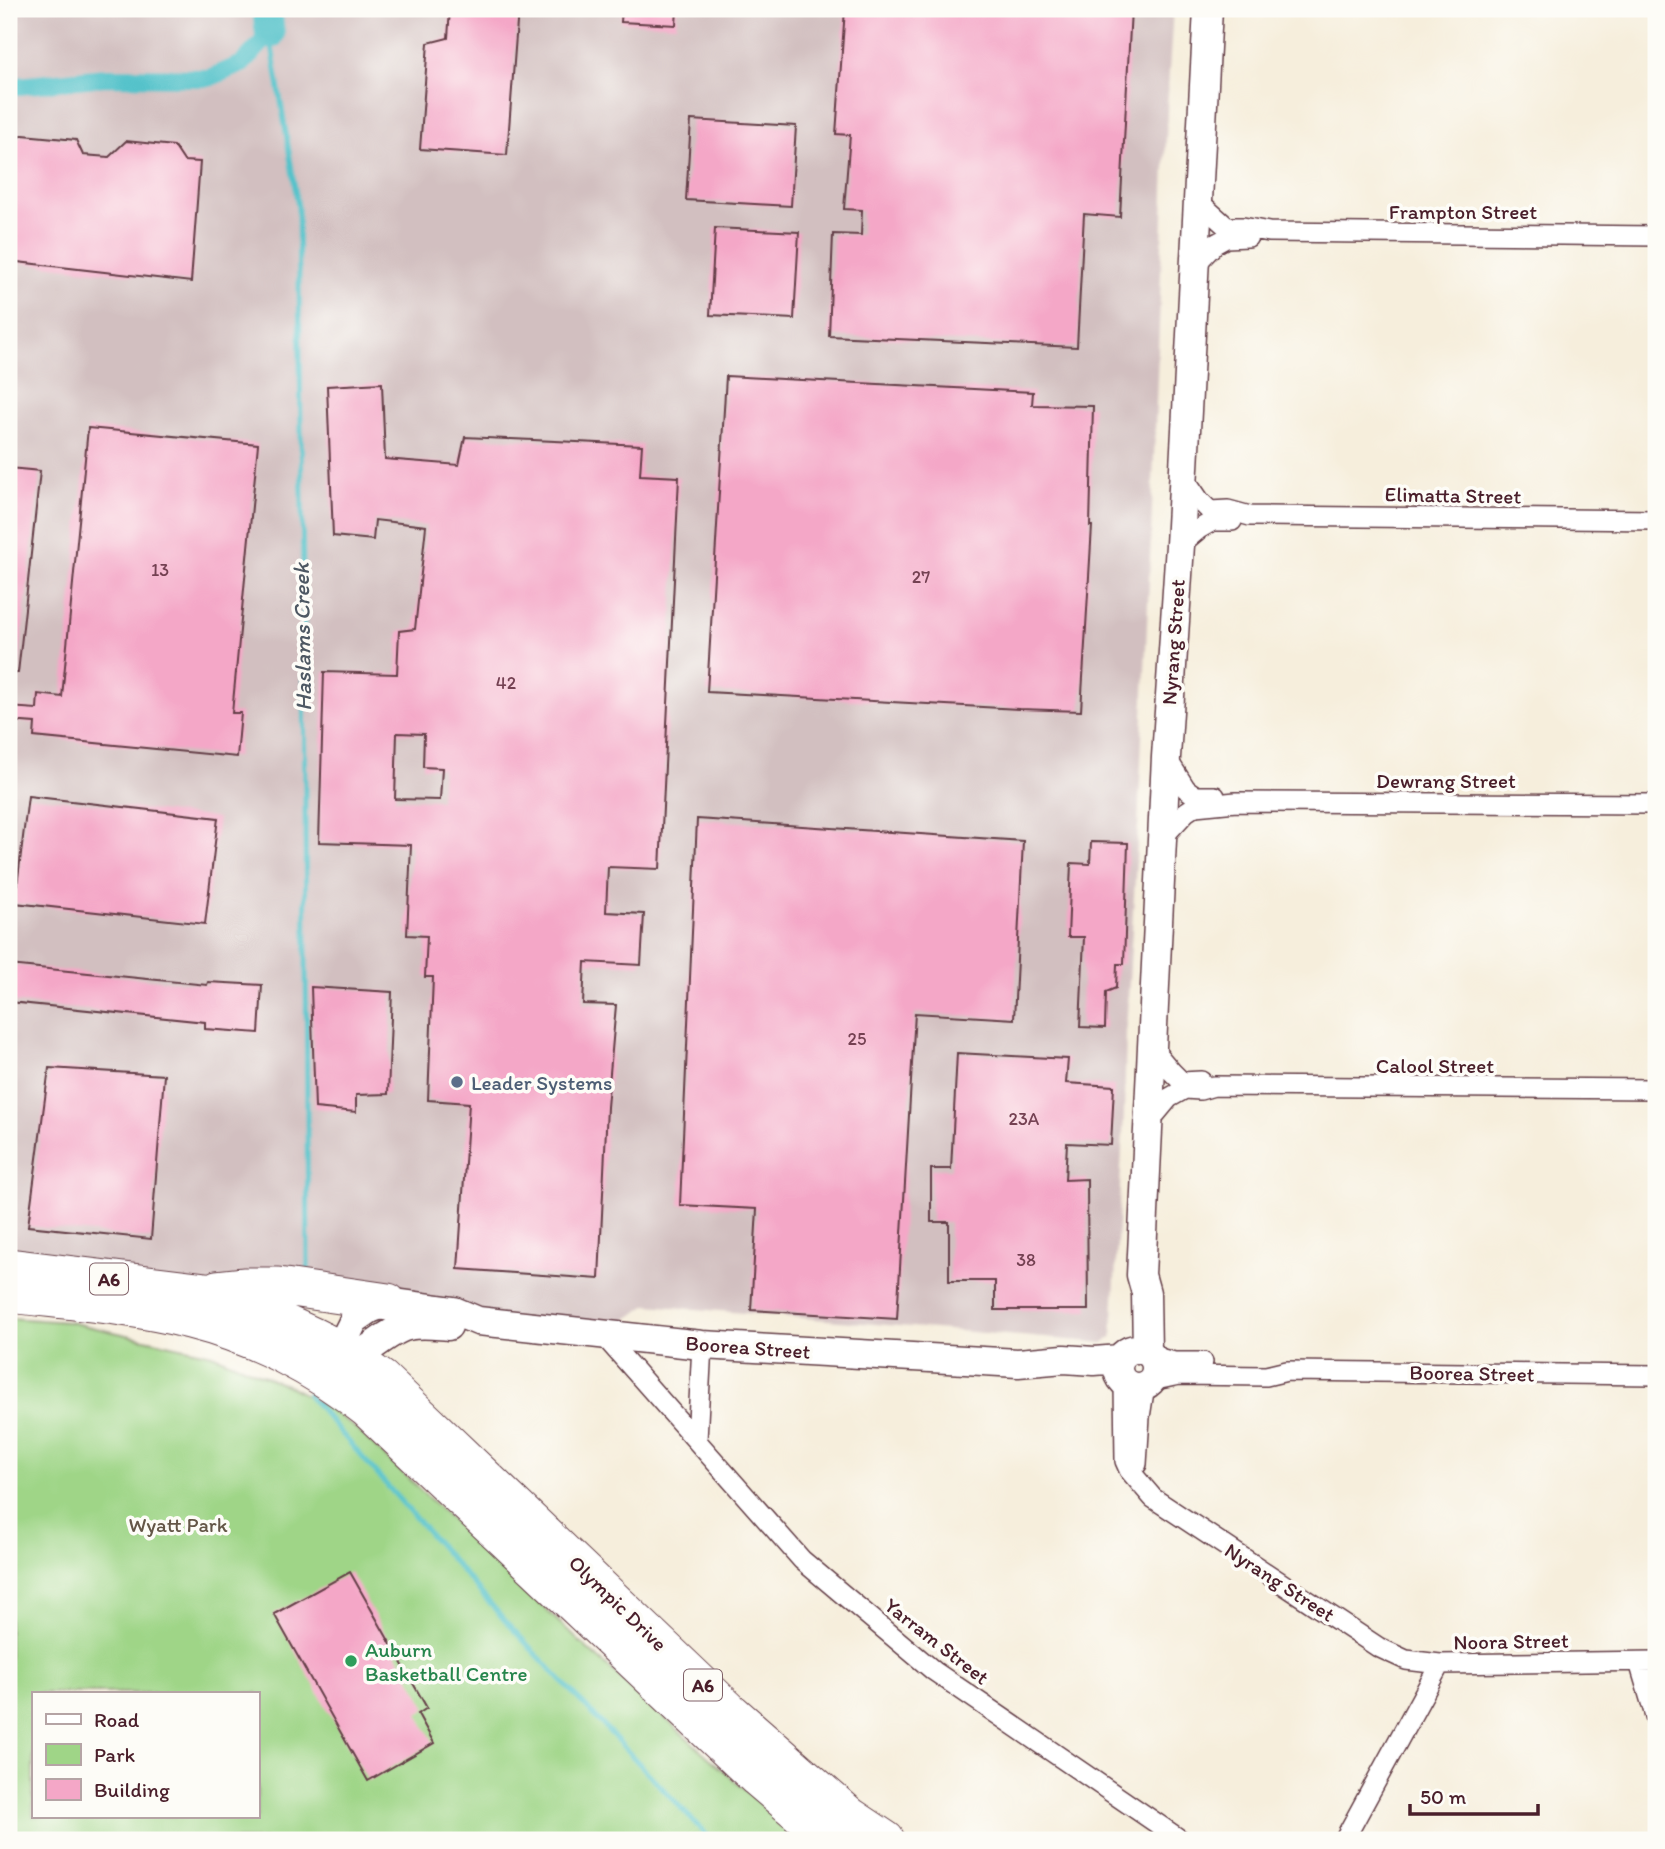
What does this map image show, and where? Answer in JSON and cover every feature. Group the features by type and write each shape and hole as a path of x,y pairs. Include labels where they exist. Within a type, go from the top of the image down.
{"highway":[{"name":"A6","path":"9,1267 206,1291 252,1308 340,1362"},
{"path":"206,1291 244,1286 278,1286 388,1302"},
{"name":"A6","path":"9,1294 134,1309 192,1320 263,1346 340,1362"},
{"name":"Olympic Drive","path":"340,1362 362,1405 757,1778 831,1840"},
{"name":"Olympic Drive","path":"340,1362 392,1389 730,1711 850,1815 886,1840"}],"street":[{"name":"Nyrang Street","path":"1208,9 1166,757 1141,1275 1133,1290 1140,1417 1138,1459 1134,1475 1153,1498 1378,1647 1406,1660 1440,1664"},
{"name":"Frampton Street","path":"1198,201 1227,227 1269,232 1656,236"},
{"name":"Frampton Street","path":"1195,265 1215,244 1226,237 1245,238 1269,232"},
{"name":"Elimatta Street","path":"1183,476 1210,511 1228,510 1250,516 1656,520"},
{"name":"Elimatta Street","path":"1180,545 1213,521 1231,522 1250,516"},
{"name":"Dewrang Street","path":"1166,757 1186,789 1196,796 1210,795 1236,802"},
{"name":"Dewrang Street","path":"1163,837 1195,806 1236,802 1656,804"},
{"name":"Calool Street","path":"1151,1047 1182,1082 1199,1080 1214,1086"},
{"name":"Calool Street","path":"1149,1122 1169,1098 1185,1089 1200,1090 1214,1086 1656,1089"},
{"name":"Boorea Street","path":"388,1302 454,1311 478,1321 702,1345 1018,1363 1064,1359 1136,1368 1174,1362 1262,1364 1287,1371 1656,1375"},
{"path":"340,1362 354,1320 370,1309 388,1302"},
{"name":"Boorea Street","path":"340,1362 404,1326 425,1324 452,1327 478,1321"},
{"name":"Yarram Street","path":"603,1335 802,1560 934,1671 1181,1840"},
{"path":"697,1440 702,1345"},
{"path":"1648,1662 1656,1719"},
{"name":"Noora Street","path":"1344,1840 1440,1664 1648,1662"}],"shaded area":[{"path":"9,9 1173,9 1124,1113 1112,1336 1104,1343 648,1305 603,1335 9,1267"}],"green space":[{"name":"Wyatt Park","path":"9,1318 69,1322 212,1354 291,1387 326,1406 355,1428 581,1643 801,1840 9,1840"}],"building":[{"path":"450,9 518,9 507,155 420,149 428,43 448,38"},
{"path":"622,9 677,9 676,25 621,22"},
{"path":"845,9 1131,9 1120,217 1084,214 1077,347 829,336 833,234 861,235 862,210 844,209 850,135 836,134"},
{"path":"691,120 796,126 791,206 686,200"},
{"path":"23,135 76,140 83,155 109,157 126,141 174,146 184,161 200,162 191,282 9,261 9,143"},
{"path":"715,228 799,232 794,319 710,315"},
{"path":"726,376 1033,392 1032,405 1093,406 1092,526 1081,711 707,692"},
{"path":"382,383 385,459 459,465 465,437 642,445 640,475 679,477 660,869 608,867 606,912 644,914 641,965 585,962 583,1004 616,1005 607,1107 599,1279 458,1269 469,1103 428,1100 433,977 425,977 427,936 407,935 411,845 319,842 324,672 397,674 399,631 415,629 426,526 375,520 373,540 333,536 327,386","holes":["397,733 424,734 423,767 442,768 440,800 395,799"]},
{"path":"88,428 258,444 232,713 241,713 237,757 34,737 35,723 9,721 9,707 37,709 38,694 62,697"},
{"path":"9,468 40,471 18,673 9,673"},
{"path":"28,796 218,818 205,924 15,903"},
{"path":"697,819 1023,841 1014,1019 915,1013 897,1319 751,1310 757,1209 680,1205"},
{"path":"1091,842 1128,843 1124,964 1117,964 1116,988 1106,992 1105,1028 1080,1027 1084,937 1068,937 1071,863 1090,864"},
{"path":"9,965 207,985 208,982 262,985 259,1033 205,1029 205,1022 10,1002 12,981 9,980"},
{"path":"311,987 392,992 388,1094 356,1095 356,1112 315,1108"},
{"path":"957,1053 1068,1059 1066,1083 1114,1086 1111,1145 1067,1143 1065,1180 1087,1179 1088,1310 995,1310 995,1281 949,1281 949,1222 931,1222 931,1169 951,1169"},
{"path":"49,1068 164,1075 151,1239 28,1226"},
{"name":"Auburn Basketball Centre","path":"350,1572 427,1708 418,1714 434,1743 368,1781 274,1614"}],"waterway":[{"name":"Haslams Creek","path":"267,9 270,34"},
{"name":"Haslams Creek","path":"270,34 298,207 308,1268"},
{"path":"9,87 105,77 209,78 242,64 270,34"},
{"path":"308,1395 508,1624 711,1840"}],"place":[{"name":"Leader Systems","path":"457,1082"},
{"name":"Auburn Basketball Centre","path":"351,1661"}]}
